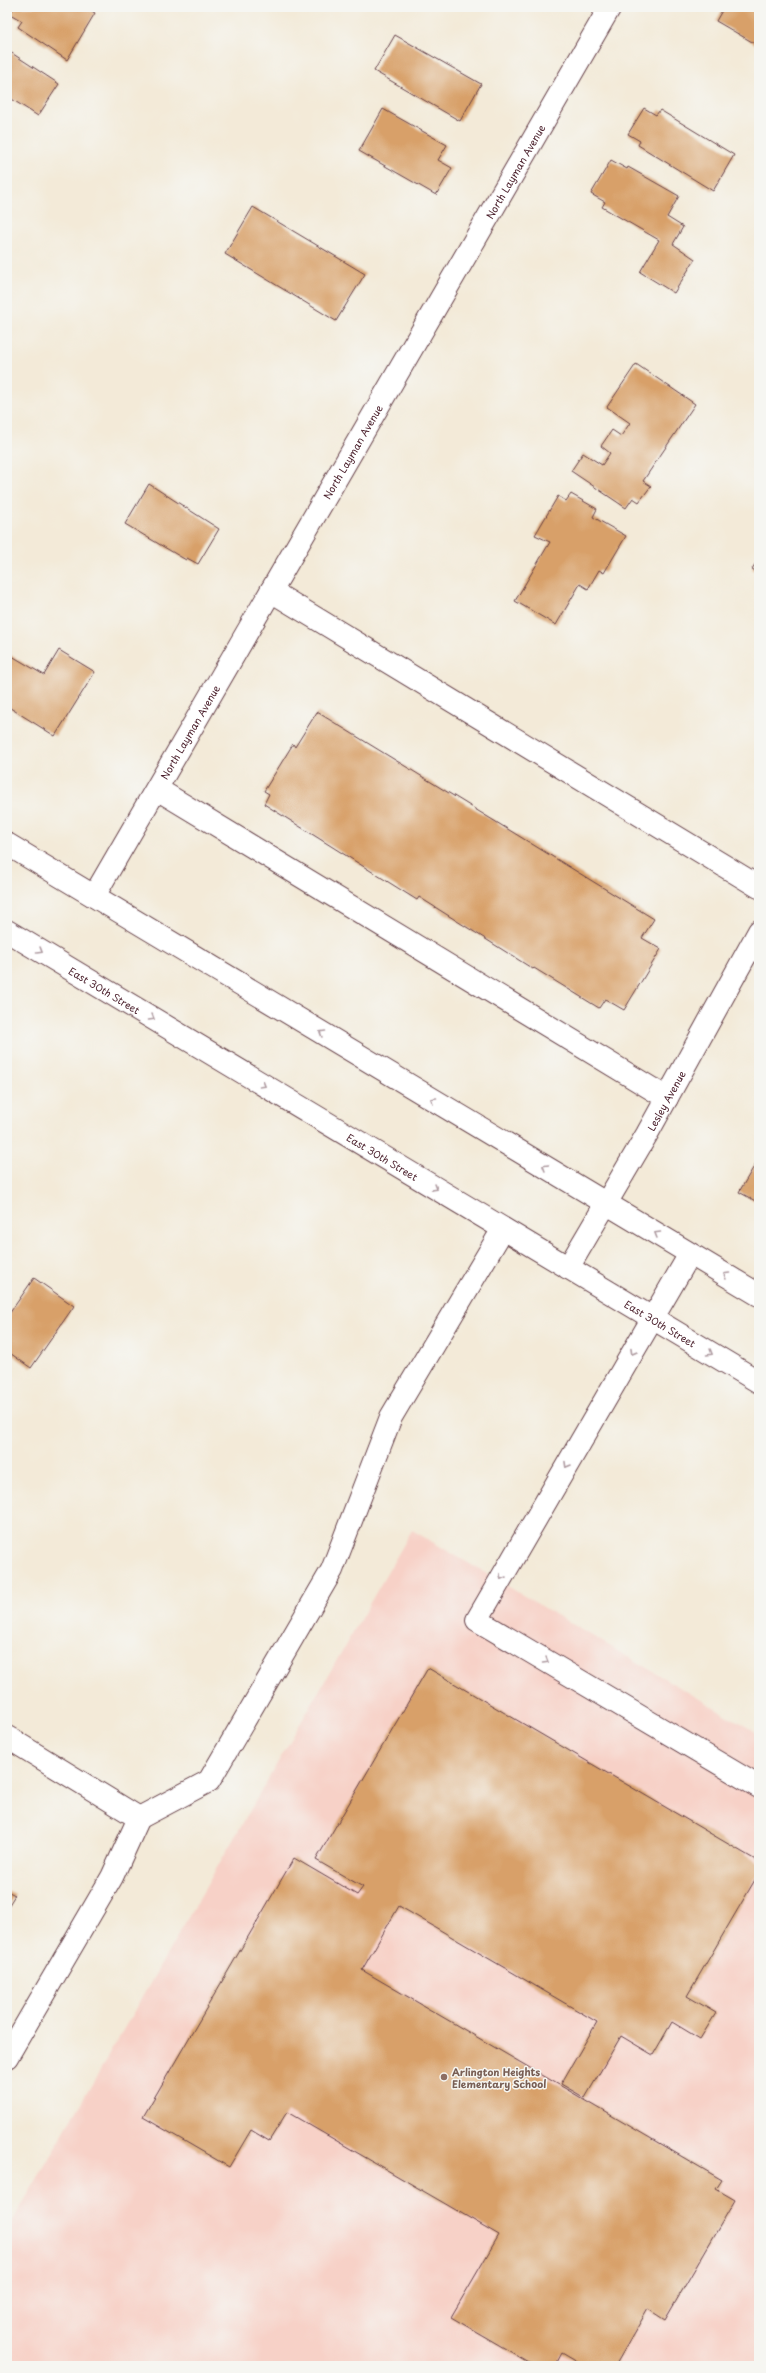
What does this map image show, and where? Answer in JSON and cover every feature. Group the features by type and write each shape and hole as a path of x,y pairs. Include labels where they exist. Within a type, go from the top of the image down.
{"main road":[{"name":"North Layman Avenue","path":"94,896 610,7"},
{"path":"271,591 759,887"},
{"path":"157,789 667,1098"},
{"path":"7,844 759,1295"},
{"name":"East 30th Street","path":"7,931 759,1382"},
{"name":"Lesley Avenue","path":"568,1268 607,1204 759,931"},
{"path":"7,2057 112,1877 139,1818 209,1781 332,1570 390,1417 503,1229"},
{"path":"690,1254 477,1620 759,1787"},
{"path":"7,1737 139,1818"}],"shaded area":[{"path":"412,1530 759,1734 759,2366 7,2366 7,2231"}],"building":[{"path":"14,7 85,7 95,13 67,60 18,27 22,21 10,14"},
{"path":"724,7 759,7 759,46 716,21"},
{"path":"395,35 481,84 460,121 374,71"},
{"path":"7,50 59,84 38,116 7,96"},
{"path":"644,108 656,115 660,110 734,155 713,191 638,145 640,141 628,134"},
{"path":"383,109 447,145 438,160 452,168 436,195 359,151"},
{"path":"611,160 627,169 628,167 679,196 667,217 683,227 673,244 695,259 674,293 640,272 659,240 602,207 605,202 591,194"},
{"path":"253,207 365,274 336,321 225,254"},
{"path":"636,364 695,404 643,481 651,486 639,502 633,498 626,508 571,471 583,453 602,465 610,453 601,446 612,430 621,436 630,423 607,407"},
{"path":"149,484 219,529 198,564 187,558 186,560 125,524"},
{"path":"571,494 597,509 593,517 626,536 604,573 599,570 588,589 580,584 556,625 515,601 550,542 535,535 558,496 566,501"},
{"path":"759,558 759,573 752,569"},
{"path":"59,650 95,672 55,736 7,706 7,653 44,675"},
{"path":"317,712 654,919 642,938 661,949 624,1010 605,999 599,1008 534,968 533,969 419,897 417,900 264,804 269,794 264,791 293,744 295,747"},
{"path":"759,1158 759,1203 739,1192"},
{"path":"34,1278 74,1306 31,1368 7,1351 7,1317"},
{"path":"428,1668 759,1862 759,1873 687,1996 716,2013 700,2039 672,2022 653,2055 621,2036 585,2098 561,2084 597,2022 399,1906 362,1970 722,2180 716,2189 735,2200 665,2320 648,2309 615,2366 584,2366 562,2353 555,2366 535,2366 451,2317 499,2235 287,2112 269,2141 251,2130 229,2167 143,2117 294,1858 357,1895 363,1887 316,1860"},
{"path":"7,1891 15,1895 7,1908"}],"place":[{"name":"Arlington Heights Elementary School","path":"444,2077"}]}
